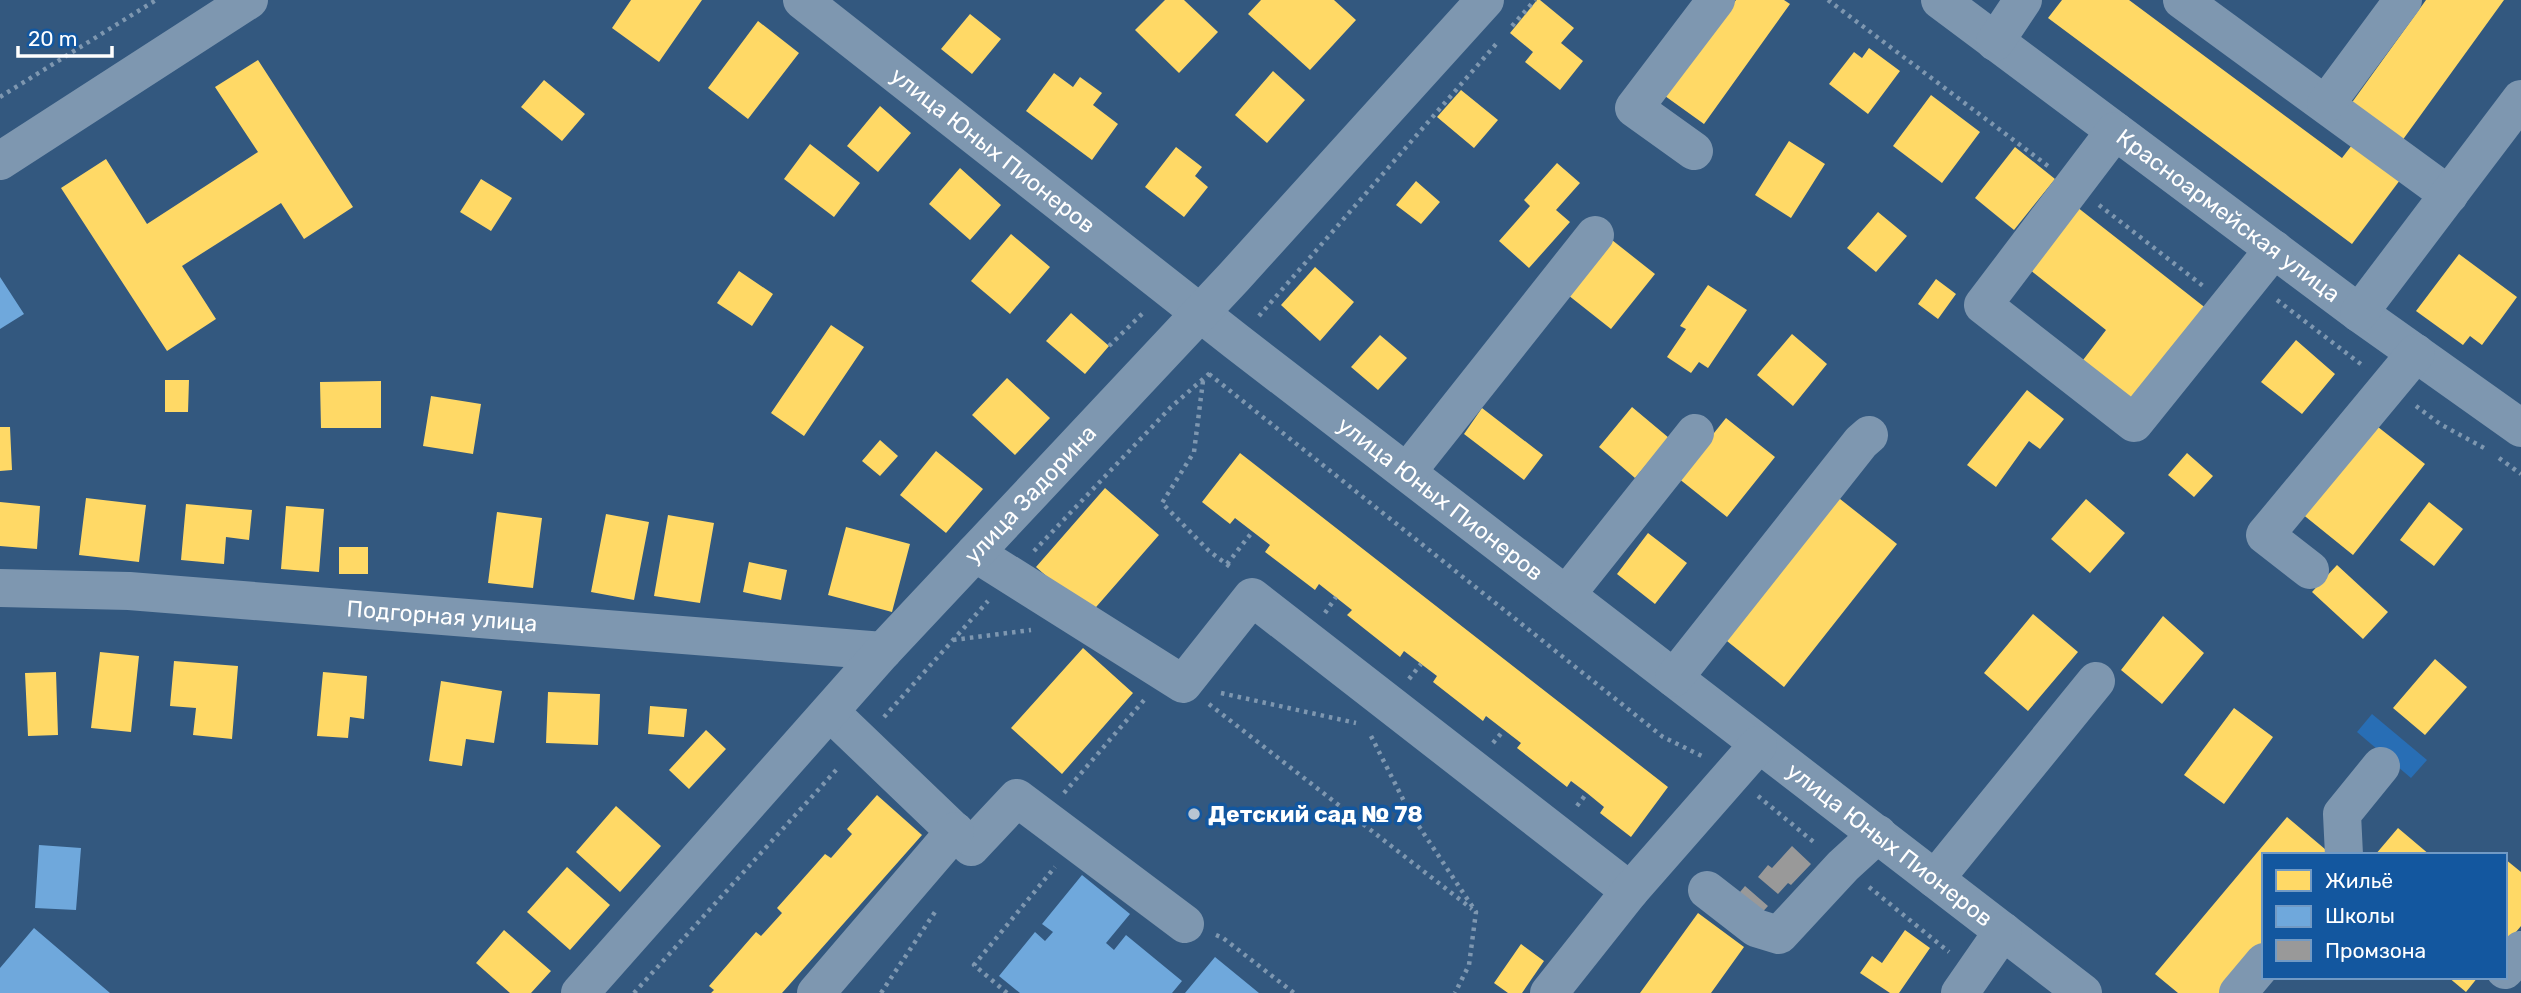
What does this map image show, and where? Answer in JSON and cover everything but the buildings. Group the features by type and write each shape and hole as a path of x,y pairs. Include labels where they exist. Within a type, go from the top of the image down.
{"street":[{"path":"0,161 249,0"},
{"name":"улица Юных Пионеров","path":"802,0 1201,313 2082,993"},
{"name":"улица Задорина","path":"580,993 883,651 1201,313 1485,0"},
{"path":"1694,151 1633,108 1716,0"},
{"name":"Красноармейская улица","path":"1940,0 2360,313 2521,428"},
{"path":"1995,42 2023,0"},
{"path":"2182,0 2449,195"},
{"path":"2326,104 2403,0"},
{"path":"2360,313 2521,99"},
{"path":"2115,131 1983,305 2134,423 2274,249"},
{"path":"1407,472 1595,234"},
{"path":"2310,570 2265,535 2416,353"},
{"path":"1566,595 1695,433"},
{"path":"1674,678 1869,435"},
{"path":"975,553 1175,678 1252,597 1630,891"},
{"name":"Подгорная улица","path":"0,588 129,591 883,651"},
{"path":"1935,880 2096,681"},
{"path":"830,712 971,847 1017,798 1185,924"},
{"path":"1549,993 1630,891 1758,745"},
{"path":"2344,853 2342,814 2381,766"},
{"path":"816,993 955,831"},
{"path":"1707,890 1756,928 1779,935 1843,866 1878,834"},
{"path":"1967,983 2003,931"},
{"path":"2507,968 2521,950"},
{"path":"2238,993 2262,964"}],"path":[{"path":"0,97 156,0"},
{"path":"1507,31 1535,0"},
{"path":"1828,0 2074,185 2228,306"},
{"path":"1255,321 1498,42"},
{"path":"1109,346 1143,313"},
{"path":"635,993 1011,575 1171,407 1217,366"},
{"path":"1209,374 1663,737 1732,775 1843,866 1967,983"},
{"path":"1203,380 1194,452 1162,503 1209,551"},
{"path":"1227,564 1253,531"},
{"path":"952,640 1033,630"},
{"path":"1043,818 1175,678"},
{"path":"1175,678 1366,725 1410,813 1476,912 1469,965 1455,993"},
{"path":"1175,678 1476,912"},
{"path":"1007,993 974,965 1075,842"},
{"path":"881,993 940,906"},
{"path":"1185,924 1223,938 1294,993"}],"shaded area":[{"path":"2372,714 2427,760 2411,778 2357,732"}],"place":[{"name":"Детский сад № 78","path":"1194,814"}]}
